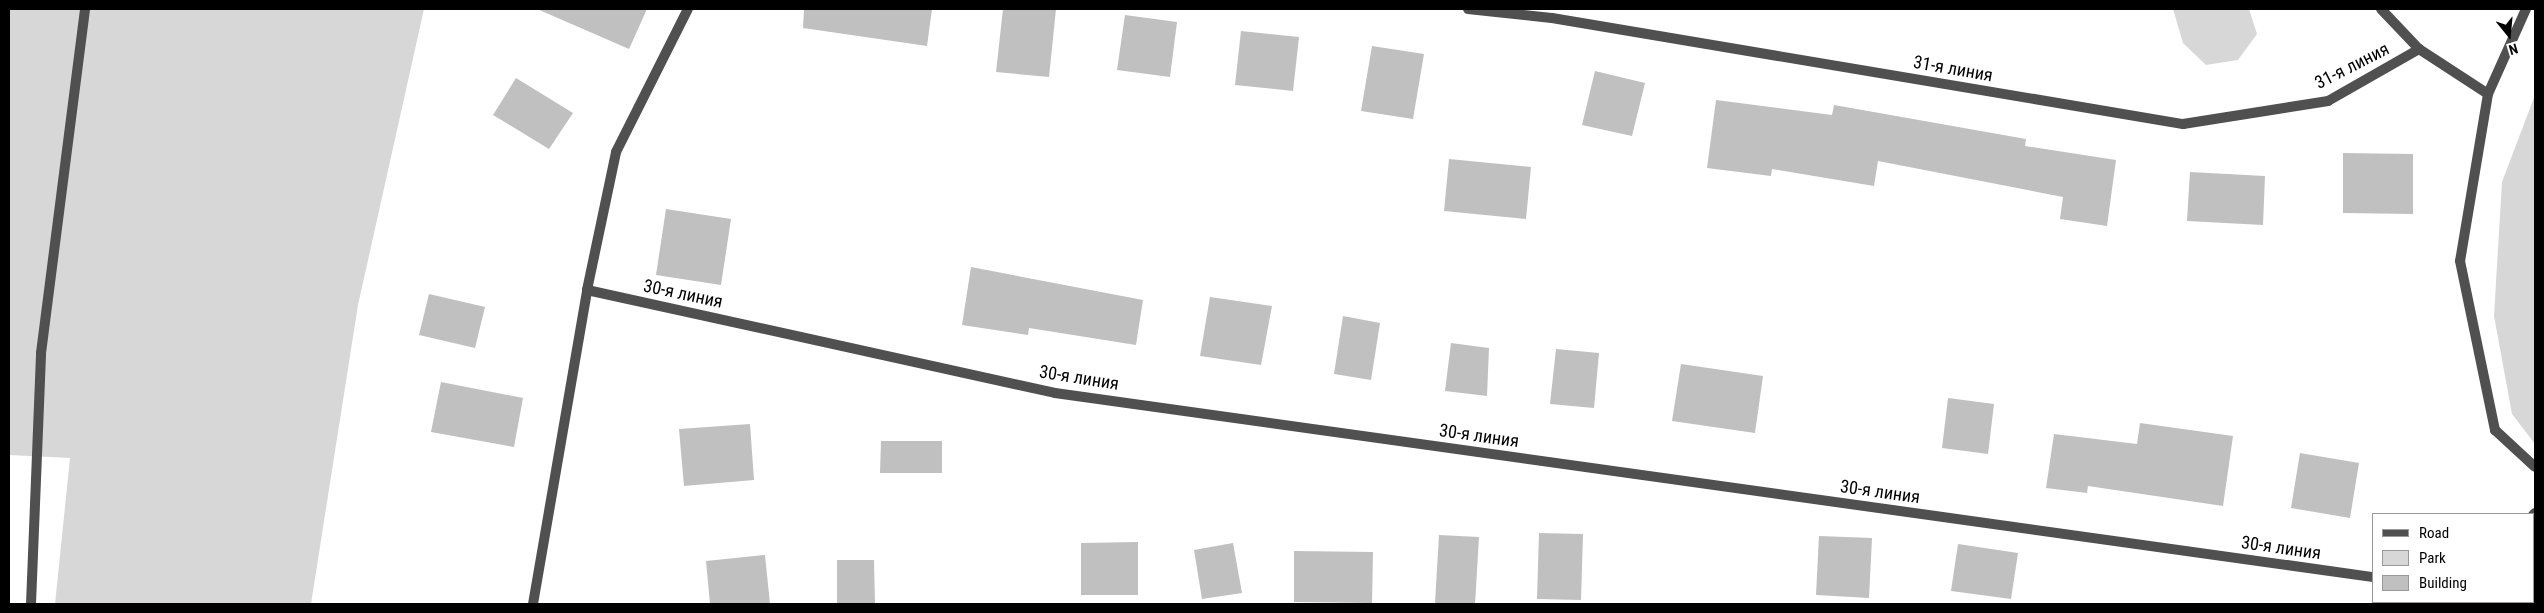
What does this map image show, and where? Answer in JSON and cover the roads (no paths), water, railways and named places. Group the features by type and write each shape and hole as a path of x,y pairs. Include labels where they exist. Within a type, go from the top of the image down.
{"street":[{"path":"31,604 41,353 84,9"},
{"path":"532,604 588,290 616,152 688,9"},
{"name":"31-я линия","path":"1468,9 1552,18 2183,124 2328,101 2419,49"},
{"path":"2380,9 2419,49 2488,94"},
{"path":"2526,9 2488,94 2460,261 2495,430 2535,467"},
{"name":"30-я линия","path":"588,290 1054,393 2372,577"}]}
